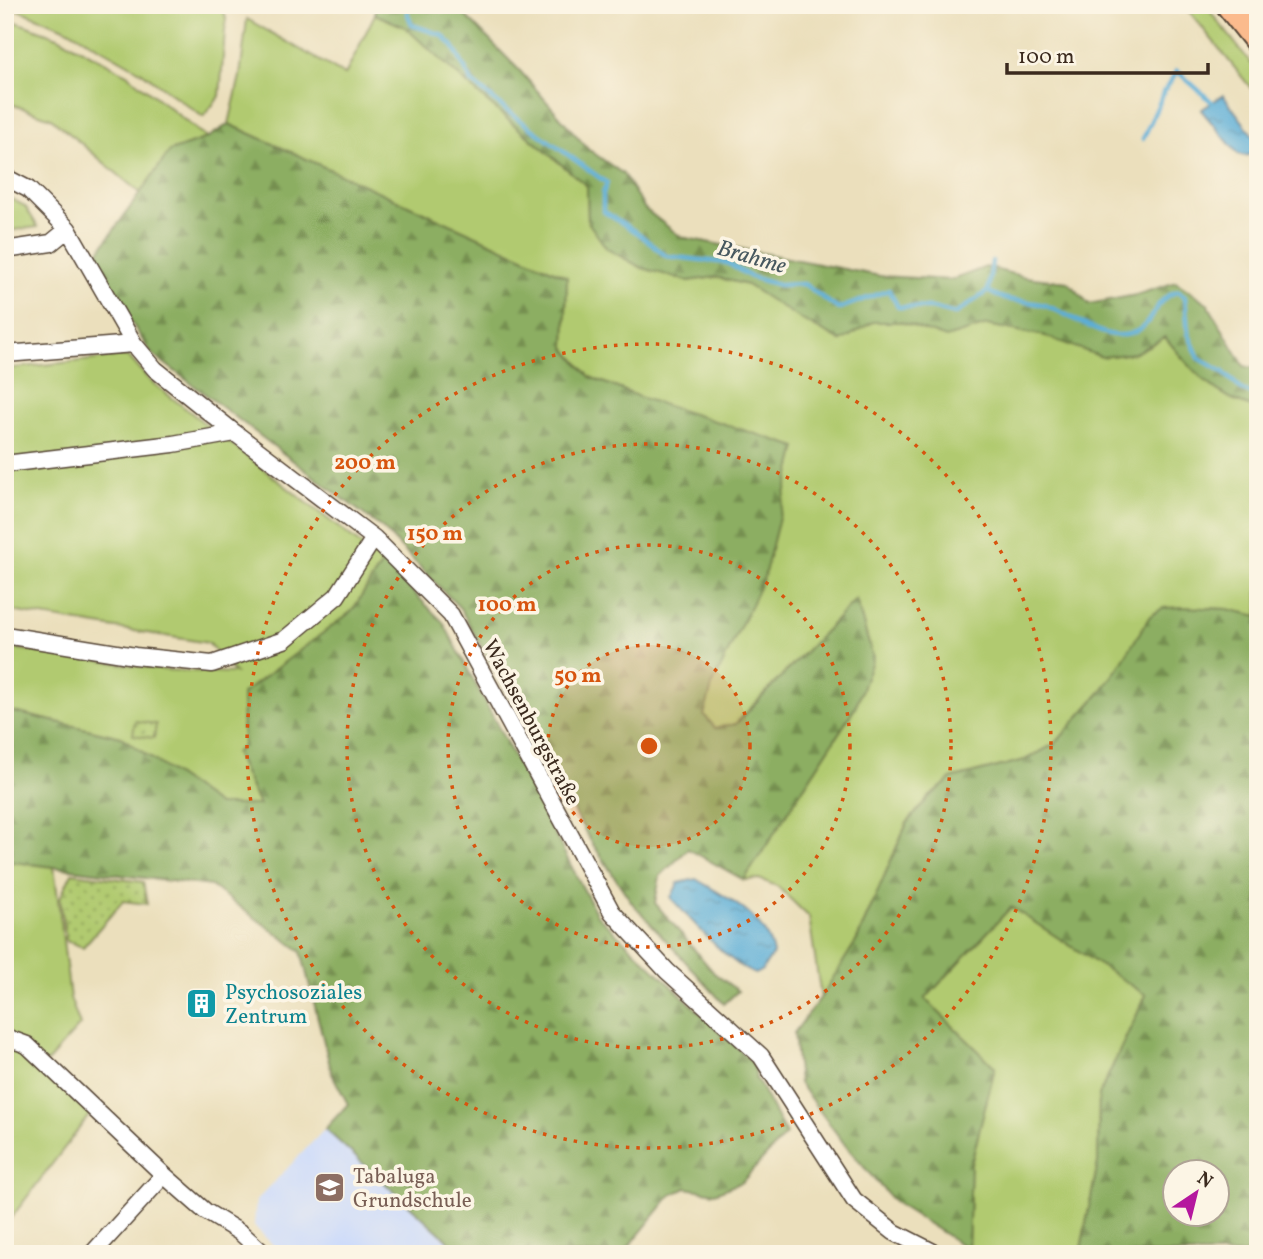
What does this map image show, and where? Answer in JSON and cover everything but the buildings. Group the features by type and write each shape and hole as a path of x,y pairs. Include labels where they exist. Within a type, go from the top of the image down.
{"highway":[{"path":"1231,5 1258,39"}],"street":[{"name":"Wachsenburgstraße","path":"5,177 28,189 68,229 134,344 155,369 374,538 451,615 612,912 667,971 761,1056 854,1200 894,1232 937,1254"},
{"path":"5,250 51,243 68,229"},
{"path":"5,354 134,344"},
{"path":"5,464 173,444 235,433"},
{"path":"5,635 135,656 212,664 284,640 337,597 374,538"},
{"path":"5,1037 27,1045 164,1175 205,1211 241,1233 264,1254"},
{"path":"92,1254 164,1175"}],"shaded area":[{"name":"Tabaluga Grundschule","path":"325,1129 463,1254 282,1254 254,1226 256,1201"}],"green space":[{"path":"5,5 221,5 226,18 220,96 203,117 142,72 65,28"},
{"path":"375,5 455,5 520,71 588,149 623,174 645,209 681,237 880,276 952,280 986,267 1025,277 1068,282 1089,304 1136,295 1176,282 1207,303 1244,366 1258,369 1258,409 1216,390 1165,337 1135,353 1102,357 1045,336 987,325 946,338 901,322 873,322 841,341 747,285 716,277 688,281 642,268 607,249 588,222 587,186 485,100 405,27 375,14"},
{"path":"1184,5 1205,5 1258,72 1258,97"},
{"path":"375,14 405,27 485,100 587,186 588,222 688,281 716,277 747,285 841,341 873,322 901,322 946,337 987,325 1047,336 1102,357 1135,353 1165,337 1205,381 1229,397 1258,409 1258,616 1227,609 1206,608 1118,668 1055,744 1025,760 951,779 907,823 857,940 821,998 809,917 777,886 759,879 744,880 855,708 873,658 856,600 735,724 715,728 704,715 712,686 642,398 590,377 565,347 567,277 229,124 240,76 247,19 345,75"},
{"path":"5,18 58,37 127,74 207,138 170,151 140,193 51,118 5,102"},
{"path":"229,124 567,277 565,348 590,377 642,398 797,447 764,577 712,686 704,715 715,728 736,724 856,599 873,658 855,708 744,880 688,849 660,876 655,903 714,973 738,991 724,1004 632,903 590,840 460,608 383,529 151,353 92,261 170,151 207,138"},
{"path":"5,196 25,206 38,227 5,231"},
{"path":"128,356 149,380 383,562 352,611 242,696 243,746 235,753 259,805 218,805 121,737 5,710 5,647 165,670 235,673 208,643 5,610 5,369"},
{"path":"383,562 443,622 597,915 754,1064 756,1078 786,1134 742,1182 715,1193 686,1188 671,1195 623,1254 463,1254 325,1129 348,1104 332,1074 301,951 211,886 5,861 5,710 121,737 218,805 259,805 235,753 243,746 242,694 352,611"},
{"path":"1182,607 1227,609 1258,616 1258,1254 1080,1254 1098,1163 1099,1095 1146,995 1011,907 925,999 995,1067 971,1164 968,1249 894,1202 846,1146 799,1083 794,1033 821,997 857,940 907,823 928,798 951,779 1025,760 1055,744 1099,694 1150,616 1163,608"},
{"path":"135,721 156,724 154,738 133,735"},
{"path":"5,861 54,866 70,998 80,1025 41,1069 90,1114 5,1226"},
{"path":"72,873 143,882 147,904 123,901 83,947 66,941 60,898"},
{"path":"1011,907 1146,995 1099,1095 1098,1163 1080,1254 976,1254 968,1249 971,1164 995,1067 925,999"}],"water":[{"path":"1223,95 1257,141 1249,155 1238,154 1201,110"},
{"path":"696,879 744,909 763,929 773,954 762,970 755,974 734,961 671,898 678,883"}],"waterway":[{"name":"Brahme","path":"408,5 407,12 412,25 442,35 453,46 472,82 607,183 603,193 603,211 638,233 666,256 727,263 751,277 779,285 804,284 838,309 889,290 898,307 932,308 955,314 988,291 1008,300 1040,304 1112,335 1137,331 1148,322 1164,299 1179,291 1185,297 1188,333 1199,358 1223,372 1242,390 1258,396"},
{"path":"1143,139 1165,90 1177,71 1212,102"},
{"path":"988,291 992,261"}],"place":[{"name":"Psychosoziales Zentrum","path":"202,1004"},
{"name":"Tabaluga Grundschule","path":"330,1188"}]}
